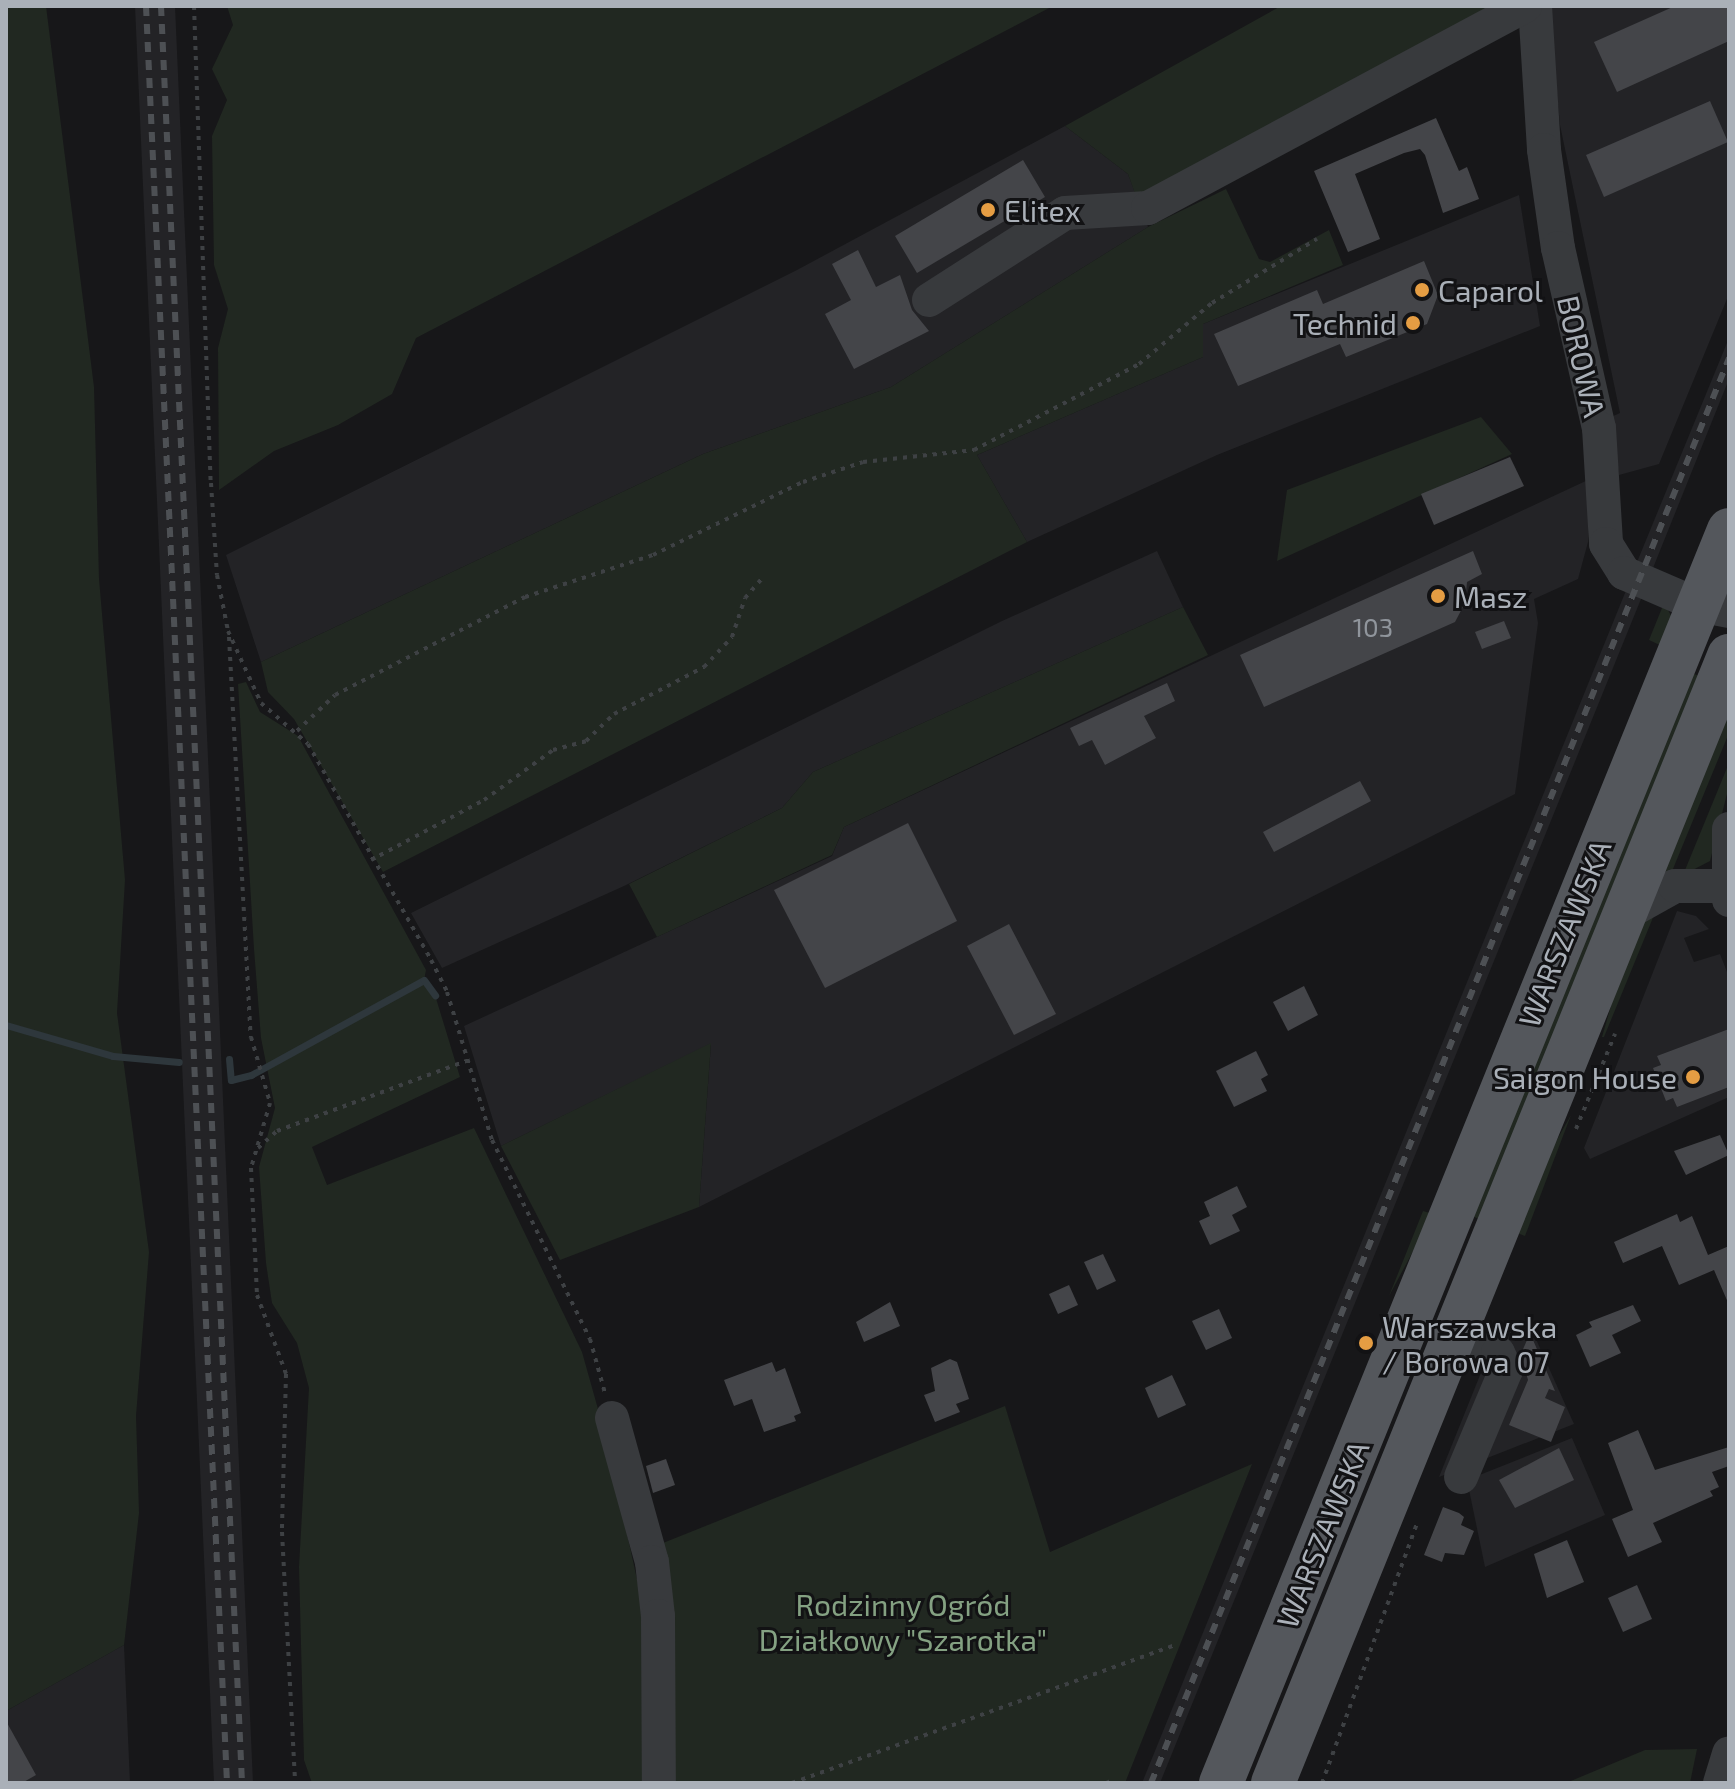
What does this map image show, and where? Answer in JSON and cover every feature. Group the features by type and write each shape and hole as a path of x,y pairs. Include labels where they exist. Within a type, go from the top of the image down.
{"main road":[{"name":"WARSZAWSKA","path":"1221,1783 1714,608 1729,530"},
{"name":"WARSZAWSKA","path":"1273,1783 1729,656"}],"street":[{"path":"929,300 1065,213 1148,208 1525,6"},
{"name":"BOROWA","path":"1535,6 1544,150 1558,248 1599,428 1606,544 1624,573 1714,608"},
{"path":"1625,914 1675,886 1728,893 1729,829"},
{"path":"1458,1326 1498,1353 1506,1370 1461,1477"},
{"path":"612,1418 652,1562 658,1616 659,1783"},
{"path":"1720,1783 1729,1753"}],"path":[{"path":"194,6 217,575 228,631 251,1037 270,1103 251,1168 257,1295 286,1374 282,1532 295,1783"},
{"path":"297,731 335,695 525,597 653,555 803,482 863,462 974,450 1139,364 1212,303 1317,239"},
{"path":"371,860 484,800 553,750 586,741 614,714 704,667 732,637 745,598 763,577"},
{"path":"228,631 261,703 297,731 447,992 492,1140 590,1339 612,1418"},
{"path":"256,1150 277,1131 467,1060"},
{"path":"792,1783 1175,1645"}],"shaded area":[{"path":"135,6 175,6 253,1783 214,1783"},
{"path":"1549,6 1729,6 1729,294 1659,464 1619,475 1611,417 1620,413 1560,125"},
{"path":"1065,126 1128,174 1148,227 891,387 703,454 261,662 226,555 797,270"},
{"path":"1519,195 1540,326 1217,455 1027,542 977,455 1203,357 1203,324"},
{"path":"1729,338 1729,379 1651,573 1635,567"},
{"path":"1590,479 1588,542 1578,579 1534,599 1538,623 1515,794 699,1207 711,1044 501,1146 464,1026 832,856 844,827"},
{"path":"1157,551 1183,607 813,772 782,808 624,886 442,968 411,913 1002,621"},
{"path":"1627,588 1643,594 1160,1783 1142,1783"},
{"path":"1677,911 1696,916 1709,929 1684,938 1694,962 1720,954 1729,977 1729,1097 1590,1159 1584,1148"},
{"path":"1527,1319 1574,1424 1439,1477 1497,1333"},
{"path":"1572,1438 1605,1515 1485,1567 1467,1480"},
{"path":"124,1645 130,1783 6,1783 6,1711"}],"green space":[{"path":"6,6 46,6 94,387 99,579 125,880 117,1013 149,1252 136,1416 139,1513 124,1645 6,1711"},
{"path":"227,6 1053,6 416,338 392,394 338,425 274,451 219,490 218,348 228,309 214,265 212,136 227,100 212,69 233,25"},
{"path":"1281,6 1501,6 1137,199 1128,174 1065,126"},
{"path":"1226,189 1259,259 1270,262 1329,230 1343,265 1203,324 1203,357 977,455 1027,542 383,872 294,719 268,692 261,662 703,454 891,387 1148,227"},
{"path":"1481,417 1512,454 1277,561 1287,490"},
{"path":"1664,603 1673,619 1664,647 1649,640"},
{"path":"1183,607 1208,655 844,827 832,855 657,937 629,884 782,808 813,772"},
{"path":"1687,671 1704,678 1484,1221 1467,1214"},
{"path":"246,682 260,712 298,736 426,970 424,980 435,995 460,1077 312,1147 327,1185 474,1128 582,1352 605,1434 642,1602 651,1783 312,1783 304,1760 299,1567 309,1388 297,1343 272,1303 266,1263 259,1167 275,1108 261,1038 254,949 238,684"},
{"path":"1729,697 1729,733 1668,881 1655,878"},
{"path":"1729,763 1729,786 1710,861 1683,875"},
{"path":"1659,903 1604,1037 1602,1037 1633,930"},
{"path":"711,1043 699,1207 560,1260 501,1146"},
{"path":"1571,1115 1525,1236 1512,1231 1541,1168"},
{"path":"1423,1211 1433,1214 1389,1296"},
{"name":"Rodzinny Ogród Działkowy \"Szarotka\"","path":"1005,1406 1050,1552 1252,1464 1125,1783 666,1783 663,1543"},
{"path":"1697,1749 1690,1783 1566,1783 1645,1750"}],"building":[{"path":"1675,6 1729,6 1729,41 1617,92 1594,42"},
{"path":"1710,101 1728,142 1604,197 1586,155"},
{"path":"1436,118 1459,171 1467,167 1479,199 1443,213 1425,155 1420,149 1404,153 1355,174 1380,239 1348,252 1314,171"},
{"path":"1023,160 1045,197 917,273 895,236"},
{"path":"858,250 876,287 900,275 912,310 929,331 854,369 825,314 851,300 832,264"},
{"path":"1424,261 1438,295 1427,324 1346,357 1340,344 1238,386 1214,334 1317,290 1323,304"},
{"path":"1510,457 1524,486 1434,525 1421,494"},
{"path":"1473,551 1482,574 1467,582 1465,603 1455,622 1264,707 1240,655"},
{"path":"1504,621 1511,638 1482,649 1475,632"},
{"path":"1167,683 1175,701 1144,716 1156,738 1105,765 1092,740 1079,746 1070,728"},
{"path":"1360,781 1371,801 1274,852 1263,832"},
{"path":"908,823 957,921 825,988 774,890"},
{"path":"1009,924 1056,1014 1014,1035 967,946"},
{"path":"1304,986 1318,1015 1288,1031 1273,1002"},
{"name":"Saigon House","path":"1729,1029 1729,1087 1677,1107 1673,1098 1666,1101 1653,1068 1661,1065 1657,1056"},
{"path":"1256,1051 1268,1075 1261,1079 1267,1091 1234,1107 1216,1071"},
{"path":"1720,1135 1729,1155 1686,1175 1674,1151"},
{"path":"1237,1186 1247,1207 1232,1215 1240,1231 1210,1245 1199,1221 1210,1216 1204,1202"},
{"path":"1677,1214 1680,1222 1692,1216 1708,1255 1729,1246 1729,1305 1714,1270 1679,1285 1662,1246 1623,1263 1614,1242"},
{"path":"1103,1254 1116,1281 1097,1290 1084,1262"},
{"path":"1069,1285 1078,1305 1058,1314 1049,1294"},
{"path":"890,1302 900,1326 864,1342 856,1322"},
{"path":"1633,1305 1641,1321 1612,1335 1621,1353 1590,1367 1576,1335 1592,1327 1589,1322"},
{"path":"1219,1309 1232,1338 1206,1350 1192,1321"},
{"path":"1530,1333 1555,1391 1549,1389 1545,1398 1565,1407 1551,1442 1509,1425 1528,1380 1521,1354"},
{"path":"950,1359 957,1362 969,1399 956,1404 960,1412 935,1422 924,1395 935,1391 931,1368"},
{"path":"772,1362 776,1372 785,1368 801,1413 794,1416 796,1421 764,1432 752,1399 734,1406 724,1380"},
{"path":"1172,1375 1186,1405 1158,1418 1145,1388"},
{"path":"1638,1430 1655,1470 1729,1447 1729,1466 1712,1472 1719,1487 1710,1491 1713,1496 1653,1523 1662,1542 1628,1557 1612,1519 1633,1510 1608,1443"},
{"path":"1559,1448 1574,1480 1515,1508 1499,1480"},
{"path":"666,1459 675,1485 653,1493 646,1466"},
{"path":"1443,1507 1459,1513 1464,1517 1461,1525 1474,1531 1464,1555 1445,1553 1442,1562 1424,1555"},
{"path":"1567,1540 1584,1582 1547,1598 1534,1554"},
{"path":"1637,1585 1652,1619 1623,1632 1608,1598"},
{"path":"6,1721 36,1775 22,1783 6,1783"}],"waterway":[{"path":"229,1059 231,1080 251,1075 424,980 435,995"},
{"path":"6,1025 113,1056 179,1062"}],"railway":[{"path":"146,6 227,1783"},
{"path":"161,6 242,1783"},
{"path":"1151,1783 1729,358"}],"place":[{"name":"Elitex","path":"988,210"},
{"name":"Caparol","path":"1422,290"},
{"name":"Technid","path":"1413,323"},
{"name":"Masz","path":"1438,596"},
{"name":"Saigon House","path":"1693,1077"},
{"name":"Warszawska / Borowa 07","path":"1366,1343"}]}
